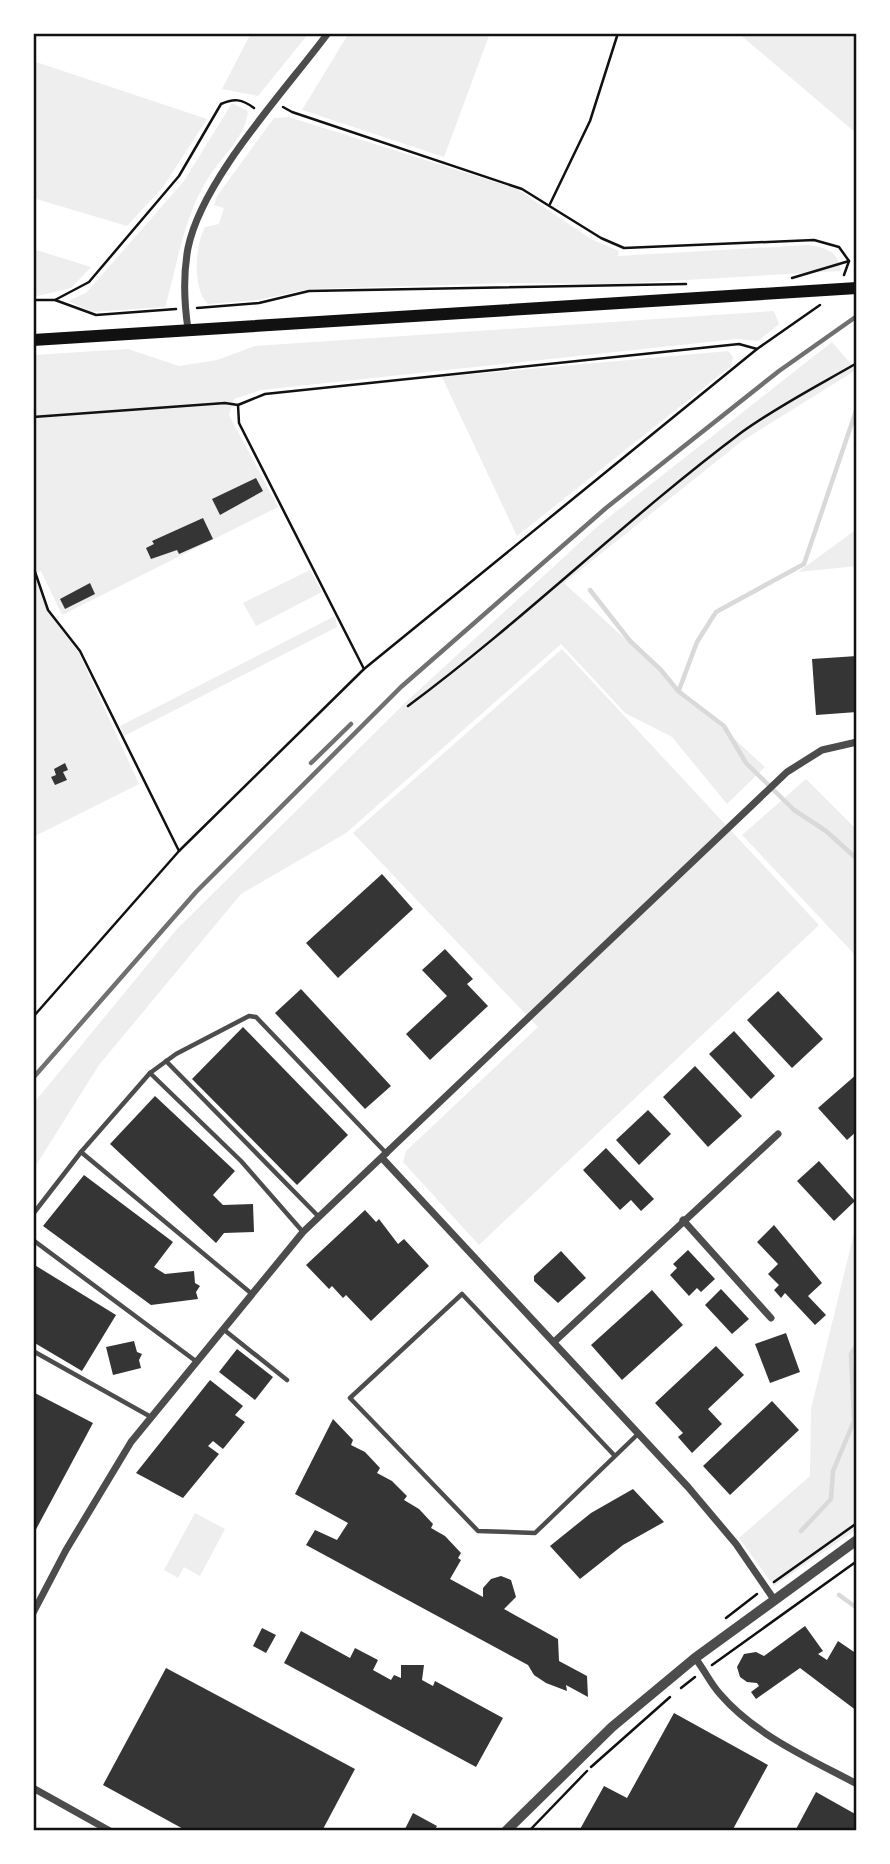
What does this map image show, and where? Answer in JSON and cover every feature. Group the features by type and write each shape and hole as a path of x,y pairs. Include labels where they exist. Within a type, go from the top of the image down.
{"main road":[{"path":"33,340 857,288"}],"street":[{"path":"188,329 185,308 188,248 195,224 210,192 328,33"},
{"path":"33,1613 85,1518 131,1442 303,1232 781,778 810,755 857,742"},
{"path":"554,1342 778,1134"},
{"path":"385,1156 639,1433 736,1544 774,1598"},
{"path":"683,1220 771,1318"},
{"path":"506,1831 612,1727 695,1658 857,1540"},
{"path":"695,1658 719,1693 743,1716 779,1742 857,1784"},
{"path":"33,1788 110,1831"}],"lane":[{"path":"33,1214 81,1152 150,1073 166,1061 249,1016 256,1017 385,1156"},
{"path":"166,1061 318,1217"},
{"path":"150,1073 241,1161 303,1232"},
{"path":"81,1152 252,1294"},
{"path":"33,1240 197,1362"},
{"path":"614,1455 462,1294 351,1398 478,1531 535,1533 639,1433"},
{"path":"223,1329 287,1380"},
{"path":"33,1351 151,1417"}],"path":[{"path":"550,204 590,121 618,33"},
{"path":"55,300 89,282 139,226 179,176 221,104 231,99 244,101 265,116"},
{"path":"276,102 292,112 504,182 550,204 601,239 624,248 814,240 839,247 849,261 847,272 840,281"},
{"path":"789,279 849,261"},
{"path":"33,300 55,300 96,315 260,303 309,291 695,283"},
{"path":"33,1017 179,851 364,669 757,349 819,306 826,298"},
{"path":"33,417 225,403 238,405 265,394 739,344 757,349"},
{"path":"408,706 514,623 580,564 744,430 857,363"},
{"path":"238,405 239,423 364,669"},
{"path":"33,566 48,610 80,651 179,851"},
{"path":"732,1613 857,1523"},
{"path":"529,1831 590,1768 705,1670 857,1561"}],"shaded area":[{"path":"251,33 309,33 258,96 222,89"},
{"path":"349,33 490,33 444,157 302,110"},
{"path":"738,33 857,33 857,134"},
{"path":"33,61 207,119 163,187 127,226 33,198"},
{"path":"232,103 248,111 246,121 238,138 207,180 192,210 165,307 92,312 68,301 86,293 184,181"},
{"path":"289,117 517,189 591,239 619,251 618,256 808,245 834,255 841,271 616,284 508,283 310,289 258,300 208,304 199,288 197,256 205,227 219,224 224,208 214,205 217,196 274,118"},
{"path":"33,249 91,267 71,288 33,297"},
{"path":"774,311 779,324 758,341 737,339 261,390 234,399 229,415 278,507 62,615 41,571 34,574 47,610 79,653 139,784 33,837 33,355 128,349 179,366 217,360 255,346"},
{"path":"832,342 856,370 742,441 564,583 765,767 727,804 672,737 625,713 561,644 346,833 241,894 99,1065 33,1170 33,1104 177,929 408,700 599,525"},
{"path":"728,351 733,357 731,366 517,536 442,377"},
{"path":"857,529 857,566 798,572"},
{"path":"310,570 322,592 256,626 243,603"},
{"path":"335,616 337,627 124,736 120,726"},
{"path":"562,649 819,925 479,1245 403,1162 406,1151 538,1027 353,833"},
{"path":"806,779 857,830 857,957 742,835"},
{"path":"857,1221 857,1529 774,1586 739,1538 810,1476 811,1409"},
{"path":"195,1513 225,1529 200,1576 184,1567 178,1578 164,1570"}],"building":[{"path":"256,478 263,491 220,515 212,499"},
{"path":"203,518 213,539 179,554 177,550 151,559 146,548 154,544 152,541"},
{"path":"90,583 95,594 65,609 60,599"},
{"path":"857,656 857,712 816,715 812,659"},
{"path":"65,763 68,770 63,772 67,780 55,785 51,777 56,775 54,769"},
{"path":"382,874 413,909 338,978 306,943"},
{"path":"445,949 473,979 467,984 488,1006 430,1060 406,1034 447,996 422,970"},
{"path":"301,989 391,1086 365,1109 275,1013"},
{"path":"778,991 823,1039 792,1068 747,1020"},
{"path":"243,1027 348,1135 297,1185 192,1079"},
{"path":"734,1031 775,1076 751,1099 709,1054"},
{"path":"695,1066 742,1116 708,1147 663,1097"},
{"path":"857,1074 857,1131 847,1140 818,1108"},
{"path":"155,1096 235,1171 213,1195 223,1205 253,1204 254,1232 224,1233 216,1243 110,1144"},
{"path":"648,1110 671,1134 639,1165 616,1140"},
{"path":"606,1148 654,1199 641,1211 631,1200 620,1210 583,1170"},
{"path":"819,1161 855,1201 834,1221 797,1181"},
{"path":"84,1175 173,1242 154,1267 165,1274 194,1271 195,1283 200,1286 196,1292 198,1299 151,1305 43,1226"},
{"path":"365,1210 376,1222 379,1219 398,1244 404,1239 429,1266 371,1321 346,1295 343,1298 332,1286 329,1289 306,1265"},
{"path":"774,1225 822,1283 808,1296 826,1315 815,1325 785,1293 781,1298 774,1290 779,1285 768,1274 778,1264 757,1242"},
{"path":"688,1250 715,1279 701,1292 697,1288 689,1296 670,1275 677,1268 673,1264"},
{"path":"561,1251 586,1278 558,1303 534,1281 534,1276"},
{"path":"33,1264 116,1315 82,1371 33,1342"},
{"path":"721,1289 749,1319 732,1334 705,1305"},
{"path":"652,1290 683,1325 622,1380 591,1345"},
{"path":"786,1333 800,1372 770,1383 755,1344"},
{"path":"134,1341 137,1352 142,1354 139,1360 141,1368 113,1375 106,1347"},
{"path":"716,1346 744,1375 708,1409 722,1424 692,1453 678,1437 683,1433 655,1403"},
{"path":"237,1349 273,1377 255,1400 219,1372"},
{"path":"210,1380 243,1406 235,1415 245,1422 223,1449 213,1441 208,1446 219,1454 183,1498 136,1473"},
{"path":"33,1392 93,1423 33,1535"},
{"path":"772,1401 799,1430 730,1495 703,1466"},
{"path":"333,1419 353,1440 351,1445 365,1452 380,1468 377,1473 392,1481 407,1496 404,1500 419,1509 433,1524 431,1528 445,1536 461,1553 458,1558 461,1560 450,1579 483,1597 483,1588 491,1579 501,1576 511,1580 516,1597 504,1609 558,1639 559,1661 587,1676 588,1697 566,1685 567,1691 546,1683 534,1675 528,1665 306,1545 315,1530 337,1540 348,1523 295,1494"},
{"path":"633,1489 664,1522 623,1545 580,1579 550,1546 591,1513"},
{"path":"805,1626 823,1651 818,1654 827,1660 838,1641 857,1654 857,1711 800,1668 756,1699 751,1692 759,1686 757,1683 747,1682 740,1677 737,1667 744,1654 756,1652 764,1656"},
{"path":"262,1628 276,1635 266,1653 253,1646"},
{"path":"301,1631 350,1658 355,1648 378,1660 373,1670 391,1680 394,1675 401,1678 401,1665 424,1665 422,1680 433,1686 435,1681 503,1718 476,1767 284,1663"},
{"path":"166,1668 355,1769 322,1831 187,1831 103,1785"},
{"path":"674,1713 768,1765 732,1831 579,1831 604,1786 627,1798"},
{"path":"816,1792 857,1815 857,1831 795,1831"},
{"path":"413,1813 437,1826 434,1831 404,1831"}],"waterway":[{"path":"679,690 697,642 716,612 804,564 857,408"},
{"path":"590,590 630,641 661,670 678,691 724,726 746,763 794,810 826,831 857,859"},
{"path":"801,1531 831,1499 833,1471 854,1421 851,1354 857,1345"},
{"path":"839,1595 857,1608"}],"railway":[{"path":"33,1078 196,892 401,687 606,508 779,371 857,316"},
{"path":"311,763 351,724"}]}
